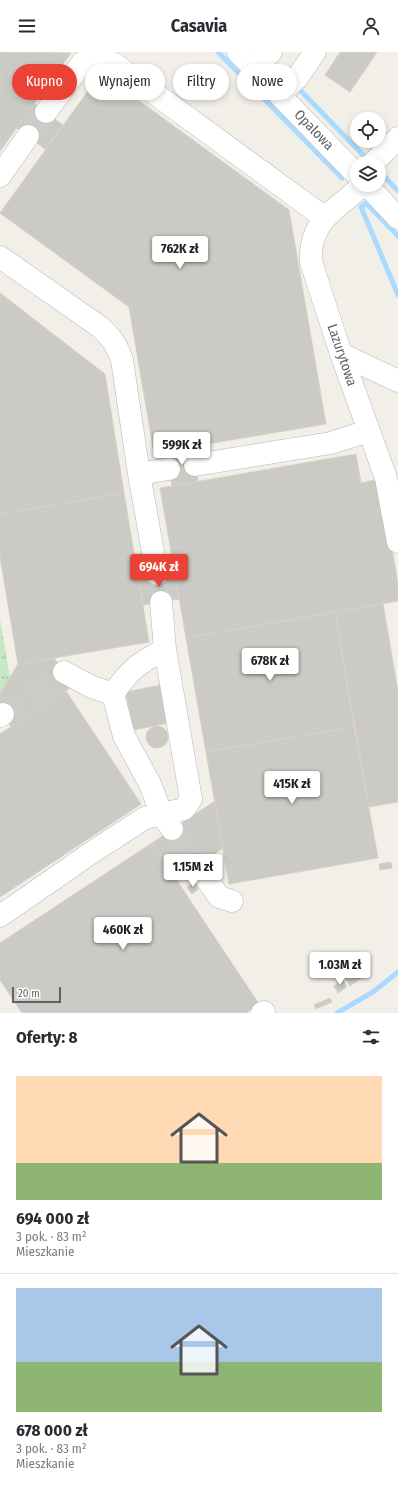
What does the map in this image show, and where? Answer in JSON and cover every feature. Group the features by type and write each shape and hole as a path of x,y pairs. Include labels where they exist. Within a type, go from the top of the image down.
{"street":[{"name":"Opalowa","path":"238,52 250,64"},
{"path":"258,64 271,52"},
{"path":"297,78 315,52"},
{"path":"46,112 82,62 88,58 104,58 325,218"},
{"name":"Opalowa","path":"285,100 350,168"},
{"path":"0,176 28,136"},
{"path":"380,156 398,138"},
{"name":"Lazurytowa","path":"355,192 325,218 315,230 312,238 311,262 341,354 386,478 398,542"},
{"path":"374,192 398,218"},
{"path":"0,257 100,327 111,337 118,347 122,360 139,474 157,574"},
{"path":"341,354 398,381"},
{"path":"196,465 331,443 368,431"},
{"path":"139,474 169,469"},
{"path":"0,916 94,851 145,818 167,822 184,809 192,799 165,649 161,602"},
{"path":"165,649 136,665 124,678 113,694 124,736 150,784 167,822"},
{"path":"64,672 92,687 113,694"},
{"path":"197,865 219,897 232,901"}],"green space":[{"path":"0,619 10,678 0,694"}],"building":[{"path":"0,52 71,53 63,64 12,64 12,100 37,100 0,151"},
{"path":"340,52 377,52 350,92 325,75"},
{"path":"85,95 85,100 138,100 289,210 326,424 154,453 129,307 0,213"},
{"path":"34,104 63,125 45,149 17,128"},
{"path":"0,293 105,374 124,493 0,514"},
{"path":"192,447 198,482 172,486 165,451"},
{"path":"356,454 361,483 380,479 398,584 398,601 186,638 160,488"},
{"path":"124,493 149,642 18,664 0,557 0,514"},
{"path":"174,571 179,599 143,605 139,577"},
{"path":"383,604 398,691 398,802 369,807 335,612"},
{"path":"335,612 354,727 206,752 186,638"},
{"path":"54,658 73,686 11,727 0,710 0,694 18,664"},
{"path":"161,685 168,723 133,730 126,692"},
{"path":"66,691 141,804 0,897 0,734"},
{"path":"157,726 165,729 168,737 165,745 157,748 149,745 146,737 149,729"},
{"path":"354,727 378,858 229,884 206,752"},
{"path":"215,801 223,848 176,879 152,843"},
{"path":"152,843 259,1004 246,1013 22,1013 0,980 0,943"},
{"path":"391,862 392,868 380,870 379,864"},
{"path":"194,883 198,889 192,894 187,887"},
{"path":"359,971 363,977 350,986 346,979"},
{"path":"343,980 347,987 338,993 334,986"},
{"path":"330,998 332,1002 316,1009 314,1005"}],"waterway":[{"path":"218,52 342,178"},
{"path":"301,91 364,156"},
{"path":"386,178 398,191"},
{"path":"398,236 366,203 361,207 398,295"},
{"path":"337,1013 373,992 398,972"}],"tunnel":[{"path":"28,136 46,112"},
{"path":"157,574 161,602"},
{"path":"3,714 64,672"},
{"path":"172,829 197,865"}]}
